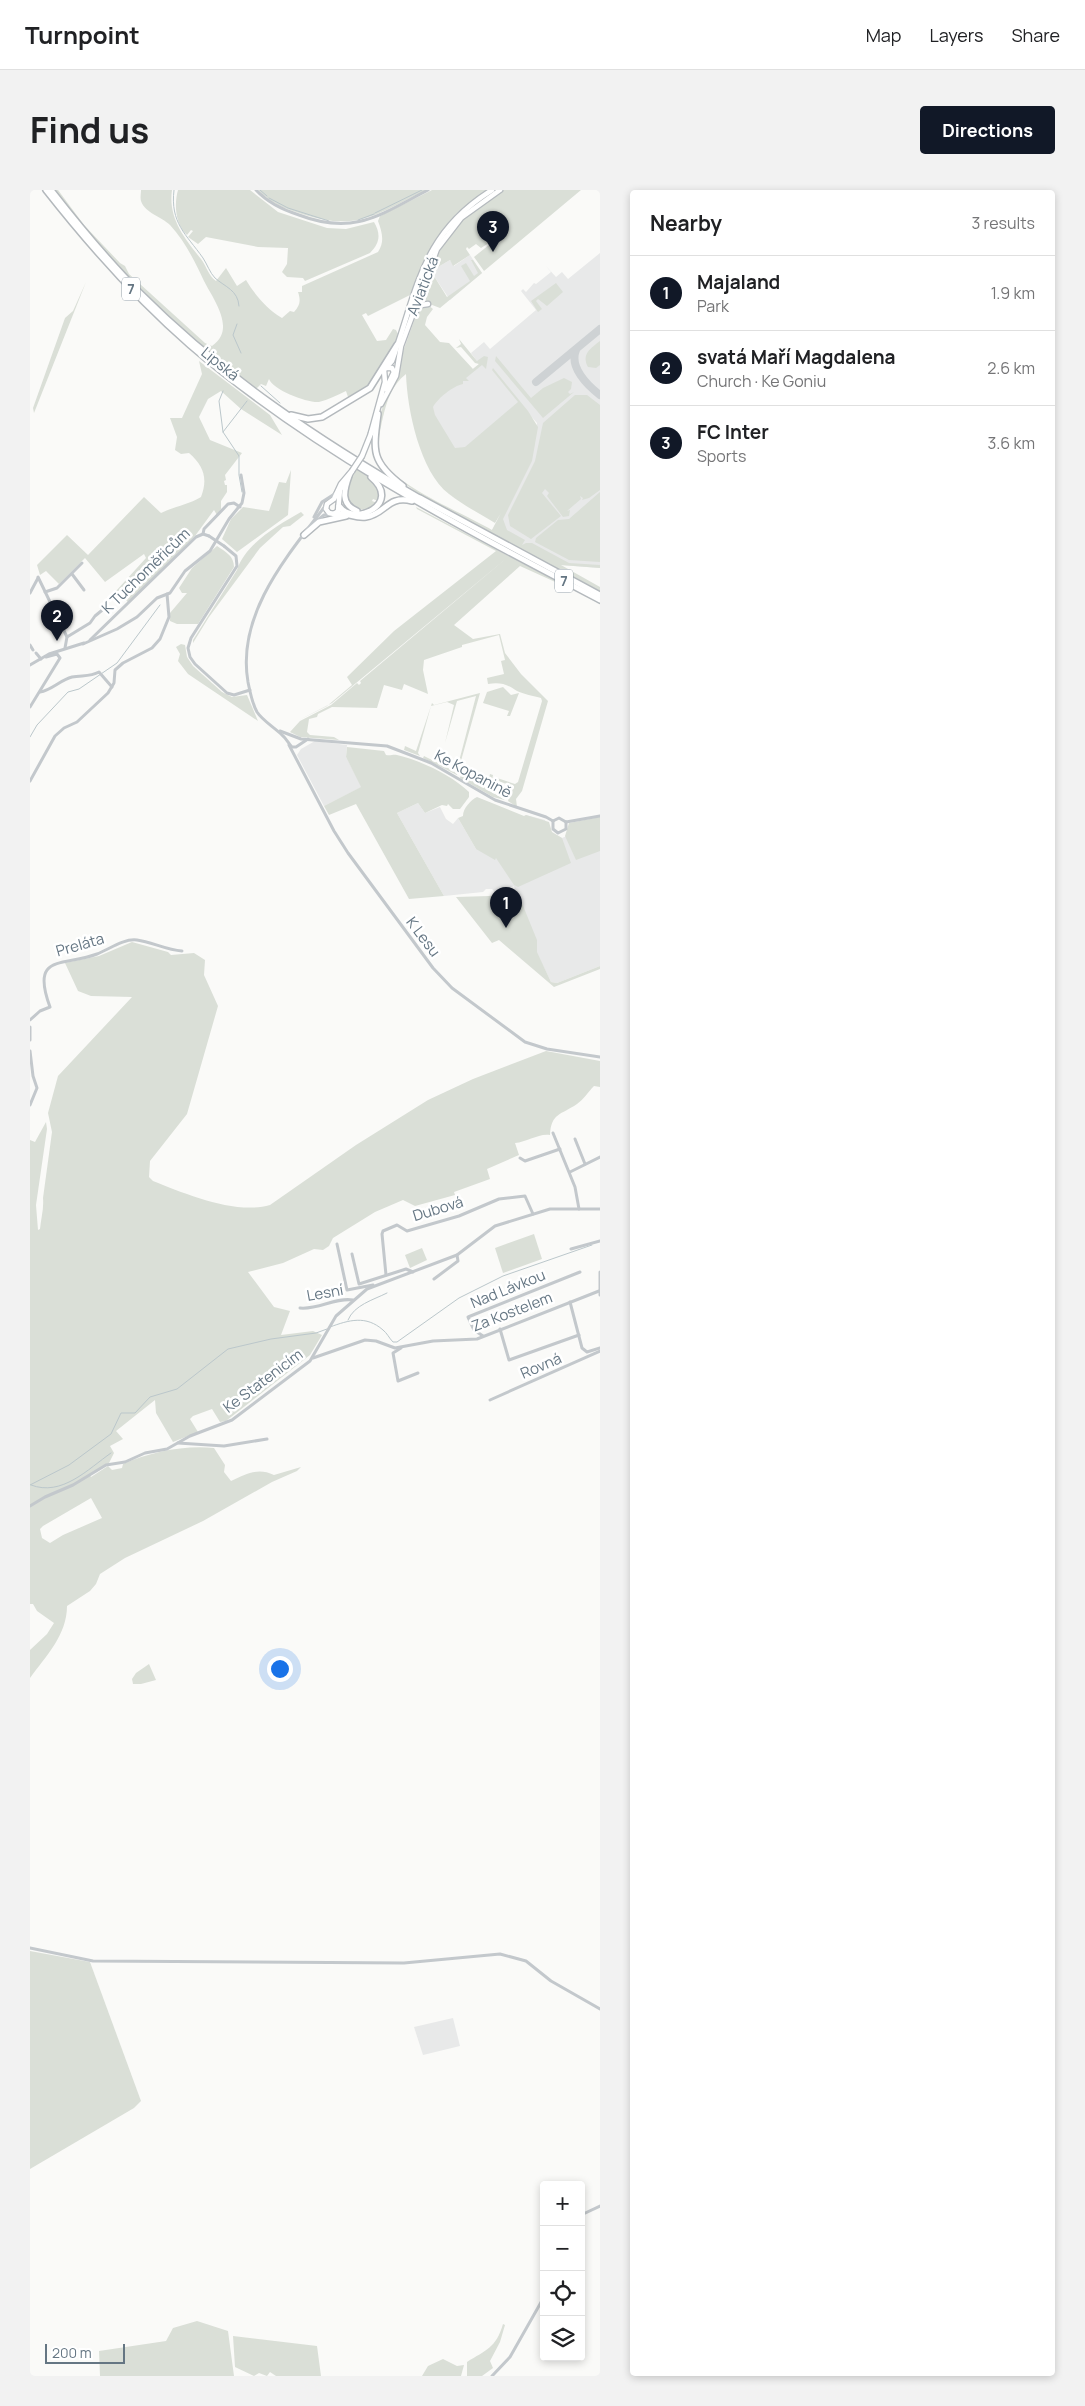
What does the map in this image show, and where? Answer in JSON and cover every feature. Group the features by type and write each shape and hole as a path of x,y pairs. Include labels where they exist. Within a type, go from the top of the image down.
{"highway":[{"name":"Lipská","path":"46,190 110,267 190,345 263,403 359,467 427,507"},
{"name":"Lipská","path":"51,190 87,236 140,293 192,342 265,400 347,454 421,499"},
{"path":"354,398 374,384 399,346"},
{"path":"265,400 294,416 308,419 325,415 375,387 385,371"},
{"path":"378,414 373,437 379,461 392,476 421,499"},
{"path":"338,505 345,511 365,513 377,506 381,493 375,481 359,467"},
{"path":"350,474 344,491 346,502 354,510 365,513"},
{"path":"304,535 322,521 339,516 370,516 390,502 400,499 427,507"},
{"name":"7","path":"421,499 600,595"},
{"name":"7","path":"427,507 600,600"},
{"path":"332,514 341,513 354,516"}],"main road":[{"name":"Aviatická","path":"381,405 396,376 399,346 422,273 435,244 458,215 492,190"},
{"name":"Aviatická","path":"371,433 385,382 385,371 392,361 412,317 431,262 447,234 468,212 500,190"},
{"path":"412,317 419,306 428,304"},
{"path":"350,474 329,502 326,509 332,514 338,511 340,490 362,456 393,374 399,346"},
{"path":"385,371 392,368 393,374"},
{"path":"385,371 393,374"},
{"path":"329,502 338,505"}],"street":[{"path":"256,190 272,203 291,212 320,222 340,225 374,217 428,190"},
{"path":"83,644 130,622 157,598 172,590 185,571 210,551 229,519 240,507 244,496 241,475"},
{"path":"285,560 321,504 338,490"},
{"path":"308,526 329,502"},
{"path":"203,534 204,529 229,504 235,503 240,507"},
{"path":"285,560 319,518 332,514"},
{"name":"K Tuchoměřicům","path":"30,665 65,648 83,644 96,635 198,536 203,534 224,546 236,557 237,566 188,646 193,662 229,694 234,695 250,690"},
{"name":"K Lesu","path":"285,560 264,598 250,632 246,660 250,690 258,714 277,730 288,743 348,853 443,980 525,1042 547,1049 600,1057"},
{"path":"44,592 57,588 82,563"},
{"path":"72,574 84,590"},
{"path":"30,593 38,577 67,637 65,648"},
{"path":"30,781 55,736 64,728 77,722 113,687 115,670 152,648 160,639 169,617 167,594"},
{"path":"67,637 90,623 94,616 106,607"},
{"path":"30,645 41,659 56,654 60,658 30,708"},
{"path":"40,692 47,691 71,677 100,674 113,687"},
{"name":"Ke Kopanině","path":"277,730 308,739 379,744 410,755 442,770 485,796 553,821"},
{"path":"294,735 290,737 288,743 298,745 308,739"},
{"path":"294,754 299,737"},
{"name":"Ke Kopanině","path":"553,821 561,818 566,822 600,816"},
{"name":"Ke Kopanině","path":"553,821 552,828 558,833 566,829 566,822"},
{"name":"Preláta","path":"30,1020 40,1011 50,1007 42,988 42,982 48,968 55,963 91,956 131,940 182,951"},
{"path":"30,1027 30,1040"},
{"path":"30,1052 33,1076 38,1088 30,1105"},
{"path":"553,1133 570,1172 579,1209"},
{"path":"575,1139 585,1164"},
{"path":"520,1158 524,1161 560,1149"},
{"path":"570,1172 600,1157"},
{"name":"Dubová","path":"386,1275 382,1234 383,1231 397,1225 407,1231 459,1216 499,1199 525,1196 534,1214"},
{"name":"Ke Statenicím","path":"30,1506 45,1496 72,1486 106,1465 126,1462 142,1453 167,1449 193,1434 232,1420 313,1358 336,1316 364,1291 456,1255 469,1248 490,1229 534,1214 558,1209 600,1209"},
{"path":"571,1249 600,1241"},
{"path":"336,1244 347,1290 376,1285"},
{"path":"352,1254 359,1284 406,1269 413,1272"},
{"name":"Ke Statenicím","path":"434,1280 458,1261 456,1255"},
{"name":"Nad Lávkou","path":"483,1336 474,1330 468,1317 580,1272"},
{"path":"600,1272 600,1295"},
{"name":"Za Kostelem","path":"313,1358 365,1340 376,1341 394,1348 434,1341 472,1340 599,1291"},
{"name":"Lesní","path":"300,1308 310,1309 340,1301 354,1300"},
{"path":"570,1302 582,1348 586,1351 600,1350"},
{"path":"500,1329 509,1360 579,1335"},
{"path":"402,1347 393,1353 398,1381 418,1373"},
{"name":"Rovná","path":"490,1400 600,1350"},
{"path":"178,1443 224,1446 267,1439"},
{"path":"30,1948 93,1961 404,1963 500,1954 526,1961 551,1981 600,2009"},
{"path":"585,2213 600,2206"},
{"path":"492,2376 510,2357 540,2304"}],"shaded area":[{"path":"54,190 58,190 84,225 125,266 129,274 205,343 212,346 219,339 223,331 221,314 217,305 180,238 167,222 150,212 143,205 141,190 172,190 172,210 175,219 183,235 211,276 216,281 226,268 237,286 246,280 262,301 282,318 290,311 294,312 298,307 300,300 298,292 302,292 302,286 378,252 382,241 382,233 378,221 380,216 432,190 486,190 456,214 441,232 410,295 368,316 366,313 362,315 377,341 386,340 393,329 398,334 393,350 373,383 349,400 346,391 329,399 314,402 283,391 269,379 266,386 261,384 256,389 158,308 118,268"},
{"path":"178,190 250,190 278,212 327,228 346,229 374,222 378,230 378,242 370,253 305,281 303,278 287,277 282,272 287,264 288,248 258,247 206,237 198,244 188,237 193,231 191,230 187,235 180,225 176,214"},
{"path":"258,190 426,190 366,218 338,221 321,219 290,210 273,202"},
{"path":"504,190 581,190 484,271 474,257 500,236 481,248 476,244 469,249 467,247 466,249 470,255 453,266 450,260 438,267 434,276 447,297 470,281 461,266 466,263 474,276 478,273 471,260 473,260 482,273 440,308 427,303 417,307 431,269 447,239 470,213 485,201"},
{"path":"600,253 600,568 560,565 492,530 532,455 537,423 520,404 457,456 426,406 479,364 471,353 484,342 490,349 536,310 521,291 523,289 526,292 534,283 536,284 551,272 545,265 556,277 562,272 568,279"},
{"path":"470,255 482,273 450,300 434,276 438,267 450,260 454,266"},
{"path":"86,282 34,413 33,408 65,318 73,311"},
{"path":"556,283 563,292 547,306 538,299 536,301 542,309 538,312 531,301"},
{"path":"428,305 433,309 427,317 425,325 440,342 449,343 473,369 479,364 475,363 461,347 456,348 461,344 459,339 477,361 484,356 488,357 486,369 482,365 466,378 469,381 463,381 463,384 446,393 433,407 435,415 455,448 465,447 518,402 492,370 493,368 528,411 538,427 532,461 503,519 507,530 525,540 522,545 532,543 569,563 600,565 600,568 561,565 600,587 600,591 426,499 390,473 379,457 376,441 378,420 418,310","holes":["406,374 412,422 430,471 449,494 495,523 501,513 492,530 415,489 400,479 382,459 379,449 379,438 388,399 401,378"]},
{"path":"600,341 600,365 596,368 588,367 586,355"},
{"path":"496,356 531,398 543,388 564,378 572,382 571,389 568,392 570,394 574,392 543,418 495,361"},
{"path":"199,361 270,415 282,435 241,409 221,391 208,399 199,417 210,440 242,453 225,475 226,480 224,481 225,485 227,485 227,492 221,501 221,509 217,515 214,510 195,536 128,602 116,591 146,558 144,554 105,582 85,558 59,584 46,571 40,575 37,565 67,535 88,555 144,497 161,513 201,497 204,484 203,473 198,463 189,453 181,454 175,450 177,437 170,418 182,418 202,374"},
{"path":"575,395 587,395 600,405 600,490 589,498 582,500 583,498 580,496 581,499 567,511 570,510 569,516 563,517 547,496 549,493 545,489 542,493 561,516 531,539 510,526 508,515 535,461 543,423"},
{"path":"357,468 374,482 379,490 378,501 373,499 372,501 377,503 368,509 358,509 350,505 347,500 347,488"},
{"path":"291,470 288,515 237,552 222,539 231,519 243,507 269,511 279,482 286,483"},
{"path":"600,492 600,562 569,560 535,542 536,538 558,520 569,519"},
{"path":"416,507 575,591 520,566 454,625 473,639 500,634 505,653 521,674 548,701 522,791 516,799 517,807 508,801 511,789 509,785 496,780 492,783 494,777 515,784 518,782 542,701 541,698 519,692 503,684 488,684 487,678 504,674 501,661 505,660 499,635 462,645 462,647 424,660 423,670 428,694 404,684 402,690 384,685 377,708 332,707 318,714 317,717 309,719 307,732 310,735 334,737 339,740 300,737 290,732 300,721 331,705 357,683 359,685 360,681 508,557 328,705 352,685 347,677 394,631 496,551"},
{"path":"301,512 304,515 290,526 283,527 260,548 209,617 193,643 193,640 247,552 263,536"},
{"path":"217,546 231,557 234,567 198,624 177,624 170,621 170,613 187,593 182,593 179,588 192,568"},
{"path":"181,644 185,645 187,657 193,666 222,692 232,697 247,695 258,721 188,674 178,661 180,654 176,647"},
{"path":"503,687 511,695 519,693 510,716 507,716 509,711 483,703 487,692"},
{"path":"480,693 457,775 423,758 424,756 438,763 440,760 440,763 456,773 476,696 457,701 445,743 454,705 447,702 431,706 432,703 434,705"},
{"path":"431,706 418,753 420,756 404,750 405,746 416,751"},
{"path":"315,741 347,745 346,757 362,787 324,806 297,755 301,749"},
{"path":"347,747 384,751 386,755 397,755 416,761 445,774 469,792 469,797 460,809 453,809 448,804 425,813 418,803 397,813 444,896 409,899 356,804 329,815 324,806 361,787 346,757"},
{"path":"462,772 489,778 490,774 493,775 490,791 505,800 493,797 460,778"},
{"path":"477,797 524,816 549,822 552,832 562,838 571,863 518,887 514,885 496,858 495,860 476,849 458,818 463,816 464,810"},
{"path":"418,803 425,813 440,807 446,819 453,824 458,818 476,849 526,815 545,820 549,831 562,838 600,822 600,966 557,983 551,982 535,949 514,886 495,892 492,889 486,889 483,892 444,896 397,813"},
{"path":"600,817 600,851 576,860 565,836 569,823"},
{"path":"517,891 537,940 537,952 551,982 557,983 600,966 600,969 554,987 499,940 492,943 456,897 489,896"},
{"path":"132,942 168,952 171,955 194,953 205,960 204,975 218,1006 187,1114 150,1161 149,1177 153,1181 180,1192 211,1202 242,1207 270,1205 356,1145 428,1100 473,1079 546,1051 600,1061 600,1087 594,1086 579,1102 558,1115 552,1122 550,1135 542,1135 515,1143 519,1155 487,1169 490,1179 454,1192 455,1195 415,1206 403,1200 375,1212 333,1238 329,1246 323,1250 314,1249 283,1263 248,1272 274,1307 290,1311 281,1335 313,1331 322,1335 310,1355 226,1421 220,1422 212,1409 193,1416 190,1419 198,1432 173,1442 156,1413 155,1400 116,1431 123,1439 110,1446 114,1453 109,1463 90,1475 91,1477 108,1466 112,1470 122,1468 123,1464 156,1453 203,1447 214,1448 225,1465 224,1472 231,1481 252,1472 274,1475 301,1467 297,1471 272,1482 203,1521 125,1558 100,1574 96,1584 90,1591 67,1606 66,1617 60,1636 30,1678 30,1650 47,1634 54,1623 37,1611 33,1604 30,1604 30,1140 35,1142 46,1122 47,1129 36,1205 38,1230 40,1229 52,1132 48,1113 58,1076 132,997 91,996 78,991 65,963 99,956","holes":["91,1498 102,1518 63,1535 50,1543 42,1538 40,1529 43,1526"]},
{"path":"534,1234 542,1259 503,1273 495,1248"},
{"path":"422,1248 427,1260 410,1268 405,1255"},
{"path":"149,1664 156,1680 133,1684 132,1679 136,1673"},
{"path":"30,1951 90,1962 141,2101 134,2108 30,2169"},
{"path":"453,2018 460,2046 423,2055 414,2027"},
{"path":"197,2321 228,2331 234,2376 100,2376 99,2351 166,2341 173,2328"},
{"path":"503,2324 505,2325 500,2342 490,2361 493,2368 482,2376 467,2376 467,2362 490,2348"},
{"path":"233,2336 317,2346 321,2376 276,2376 270,2372 267,2376 259,2373 254,2376 235,2367"},
{"path":"443,2359 457,2366 464,2365 461,2376 422,2376 428,2366"}],"waterway":[{"path":"174,190 174,211 185,235 203,258 213,276 234,292 239,306"},
{"path":"260,190 267,196"},
{"path":"375,213 422,190"},
{"path":"269,198 288,208 329,221"},
{"path":"358,220 374,214"},
{"path":"237,324 233,335 241,353"},
{"path":"261,386 280,403"},
{"path":"223,391 219,401 223,432 239,456 239,475 242,492"},
{"path":"223,432 247,401"},
{"path":"30,737 37,725 68,692 79,689 117,663 160,605"},
{"path":"330,1327 357,1320 370,1322 384,1331 393,1342 397,1342 459,1298 503,1276 592,1245"},
{"path":"348,1320 359,1307 387,1293"},
{"path":"30,1485 69,1465 111,1434 121,1413 135,1413 150,1397 177,1389 228,1349 271,1339 316,1333 327,1329"},
{"path":"31,1485 42,1488 64,1484 74,1480 111,1453"}],"taxiway":[{"path":"536,382 600,329"},
{"path":"576,350 574,356 575,363 580,375 600,395"}],"place":[{"name":"FC Inter","path":"493,252"},
{"name":"svatá Maří Magdalena","path":"57,641"},
{"name":"Majaland","path":"506,928"}]}
